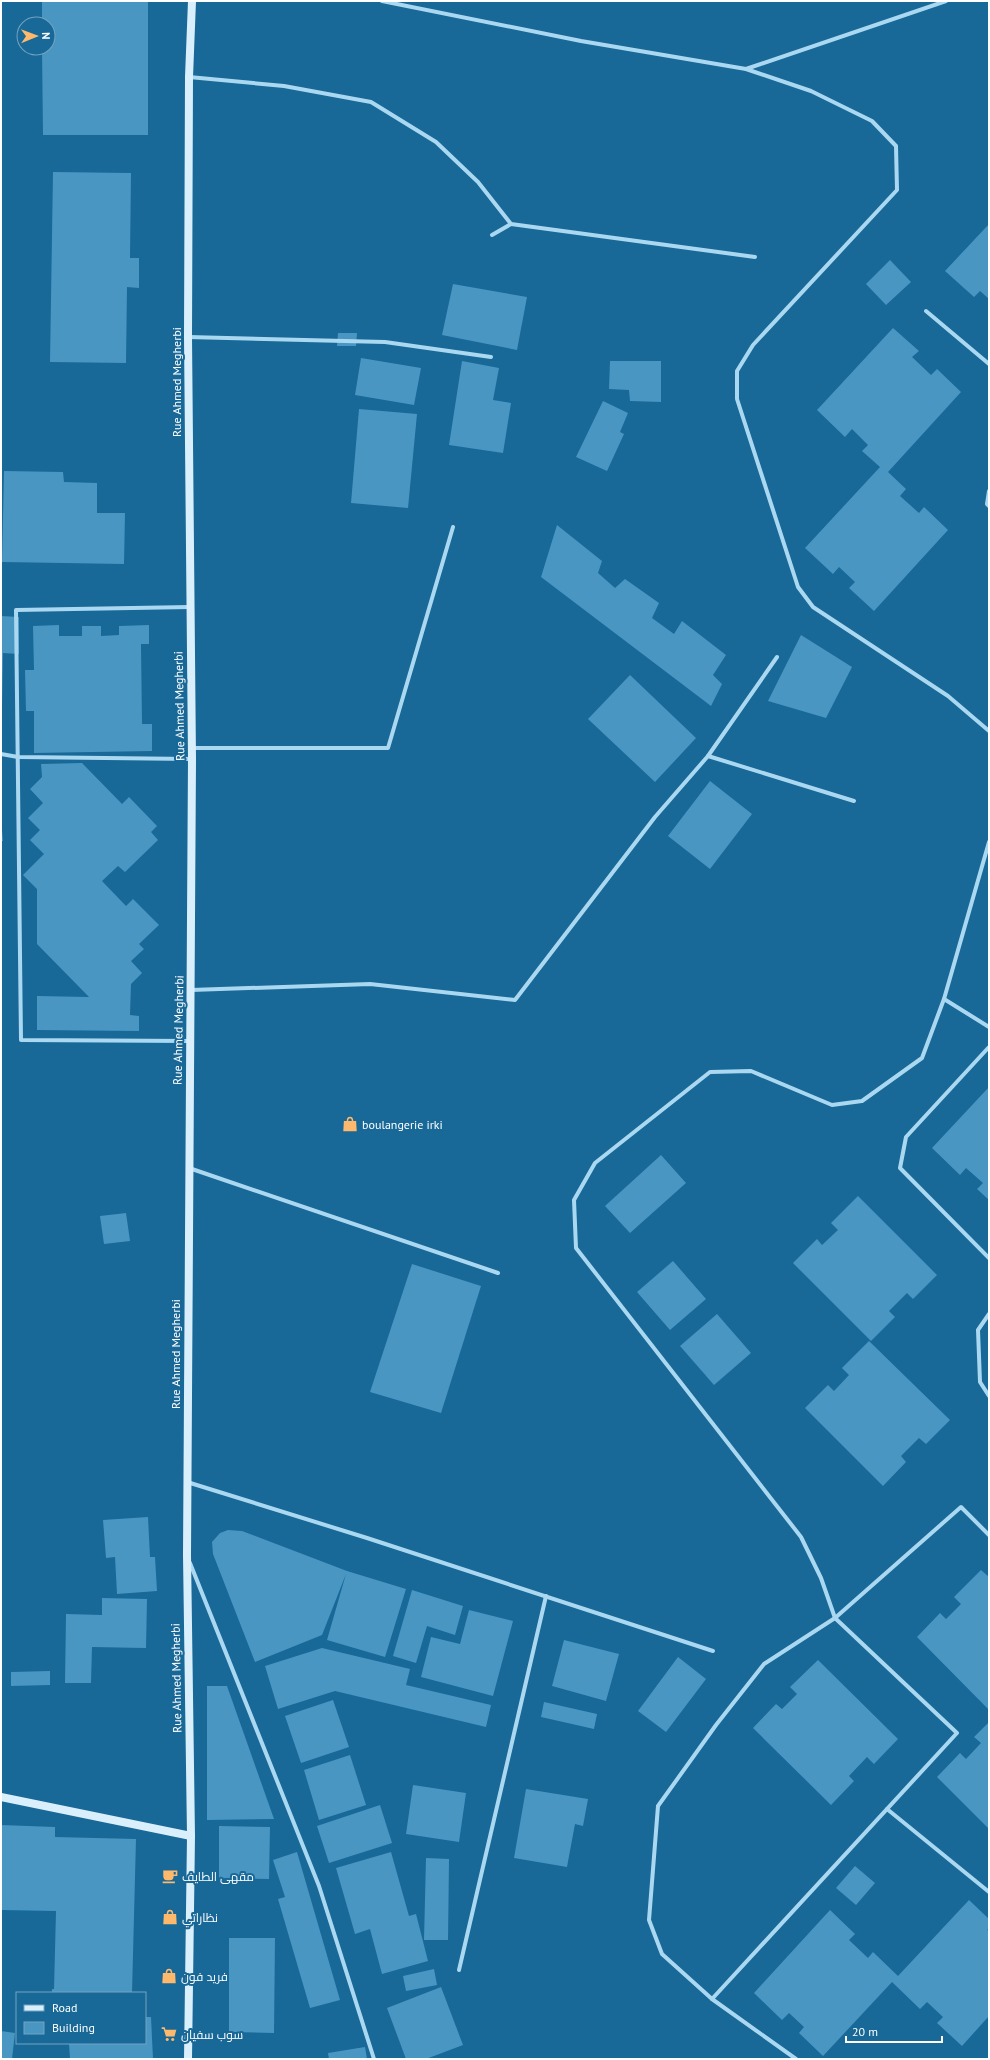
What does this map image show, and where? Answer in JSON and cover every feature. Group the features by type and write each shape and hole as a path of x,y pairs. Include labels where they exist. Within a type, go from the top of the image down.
{"main road":[{"name":"Rue Ahmed Megherbi","path":"188,2059 191,1836 186,1555 192,748 188,336 192,1"},
{"path":"1,1797 191,1836"}],"street":[{"path":"382,1 581,41 746,69 811,91 872,121 896,146 897,190 753,345 737,371 737,399 798,587 813,607 948,696 989,731"},
{"path":"746,69 946,1"},
{"path":"190,77 284,86 371,102 436,142 478,182 511,224"},
{"path":"492,235 511,224 755,257"},
{"path":"926,311 989,364"},
{"path":"188,336 385,342 491,357"},
{"path":"989,492 987,504 989,506"},
{"path":"192,748 388,748 453,526"},
{"path":"190,607 16,610 21,1040 190,1041"},
{"path":"190,990 370,984 515,1000 655,817 708,756 777,657"},
{"path":"1,754 18,757 192,759"},
{"path":"708,756 854,801"},
{"path":"712,1999 957,1733 836,1618 821,1578 800,1537 576,1248 574,1200 595,1163 710,1072 752,1071 832,1105 862,1102 922,1058 944,999 989,842"},
{"path":"944,999 989,1027"},
{"path":"989,1047 906,1137 900,1168 989,1258"},
{"path":"188,1168 498,1273"},
{"path":"989,1314 978,1330 980,1382 989,1396"},
{"path":"187,1482 546,1596 713,1651"},
{"path":"796,2059 712,1999 662,1954 649,1920 658,1806 716,1725 764,1664 787,1651 836,1618 961,1507 989,1535"},
{"path":"186,1555 319,1886 374,2059"},
{"path":"459,1970 546,1596"},
{"path":"887,1809 989,1892"}],"building":[{"path":"42,1 148,1 148,135 43,135 42,56 56,56 56,16 42,16"},
{"path":"53,172 131,173 130,258 139,258 139,288 127,287 126,363 50,362"},
{"path":"989,224 989,299 980,291 974,297 945,271"},
{"path":"890,260 911,282 886,305 866,284"},
{"path":"453,284 527,297 517,350 442,335"},
{"path":"893,328 919,351 912,357 931,375 937,369 961,392 888,472 906,489 900,496 919,513 924,507 948,530 874,611 849,588 855,582 839,567 833,574 805,548 880,467 862,451 868,445 852,429 845,437 817,410"},
{"path":"338,333 357,333 356,346 337,346"},
{"path":"361,358 421,368 414,405 355,395"},
{"path":"462,361 499,368 493,400 511,403 503,453 449,445"},
{"path":"610,361 661,361 661,402 630,401 629,390 609,389"},
{"path":"603,401 628,413 620,432 624,434 607,471 576,457"},
{"path":"359,409 417,414 408,508 351,503"},
{"path":"4,471 63,472 64,482 97,483 97,513 125,513 124,564 2,562"},
{"path":"557,525 602,561 598,573 615,588 625,579 659,603 652,618 674,634 682,621 726,655 713,675 722,684 711,706 541,577"},
{"path":"1,616 19,617 19,654 3,653 2,707"},
{"path":"59,625 59,636 82,636 82,626 101,626 101,636 119,635 119,626 149,625 149,644 141,644 142,724 152,724 152,751 34,753 34,711 26,711 25,670 34,670 33,626"},
{"path":"801,635 852,667 826,718 768,701"},
{"path":"630,675 696,738 655,782 588,719"},
{"path":"82,763 122,804 129,797 157,826 151,832 158,840 125,872 118,866 102,881 126,906 133,899 159,925 139,944 144,949 131,961 142,973 131,984 130,1015 139,1016 139,1031 37,1030 37,996 89,997 37,944 37,889 23,875 44,854 30,840 40,830 28,818 43,803 30,789 42,777 41,764"},
{"path":"710,781 752,814 710,869 668,836"},
{"path":"2,830 3,841 1,841"},
{"path":"989,1087 989,1200 977,1189 983,1183 966,1168 960,1175 932,1148"},
{"path":"661,1155 686,1183 630,1233 605,1206"},
{"path":"858,1196 937,1275 913,1299 907,1293 889,1311 895,1317 871,1341 793,1263 817,1239 822,1245 838,1230 831,1223"},
{"path":"126,1213 130,1241 104,1244 100,1216"},
{"path":"673,1261 706,1299 670,1330 637,1292"},
{"path":"412,1264 481,1286 441,1413 370,1392"},
{"path":"717,1314 751,1353 714,1385 680,1346"},
{"path":"869,1341 950,1420 926,1444 919,1438 901,1456 906,1462 883,1486 805,1408 828,1385 834,1391 849,1375 842,1368"},
{"path":"148,1517 150,1557 155,1557 157,1591 117,1594 115,1557 106,1558 103,1520"},
{"path":"228,1530 242,1531 347,1571 406,1589 385,1657 327,1640 346,1574 322,1635 255,1662 213,1554 212,1542 220,1533"},
{"path":"981,1570 989,1577 989,1710 917,1637 940,1613 946,1619 961,1604 954,1597"},
{"path":"412,1590 463,1606 455,1635 427,1626 416,1663 393,1656"},
{"path":"102,1598 147,1599 146,1648 92,1647 91,1683 65,1683 66,1614 102,1615"},
{"path":"469,1610 513,1621 493,1696 421,1677 431,1637 460,1644"},
{"path":"564,1640 619,1654 606,1701 552,1686"},
{"path":"322,1648 410,1669 406,1685 491,1705 486,1727 335,1691 278,1709 265,1666"},
{"path":"678,1657 706,1679 666,1732 638,1711"},
{"path":"818,1660 898,1739 874,1764 867,1757 849,1776 854,1781 831,1805 753,1728 776,1704 782,1709 797,1694 790,1687"},
{"path":"50,1671 50,1685 11,1686 11,1672"},
{"path":"207,1686 227,1686 274,1819 207,1820"},
{"path":"333,1700 349,1747 301,1763 285,1716"},
{"path":"544,1702 597,1714 594,1729 541,1717"},
{"path":"989,1722 989,1829 937,1777 960,1753 966,1759 981,1743 974,1737"},
{"path":"350,1755 366,1805 319,1820 304,1770"},
{"path":"413,1785 466,1793 459,1842 406,1834"},
{"path":"526,1789 588,1799 583,1826 575,1824 567,1867 514,1858"},
{"path":"380,1805 392,1843 329,1863 317,1826"},
{"path":"1,1825 55,1827 55,1837 136,1839 132,1992 52,1992 52,1989 54,1989 56,1911 1,1910"},
{"path":"219,1826 270,1827 269,1879 219,1878"},
{"path":"297,1852 340,2000 310,2008 278,1899 285,1897 273,1860"},
{"path":"391,1852 409,1916 416,1914 428,1961 382,1974 370,1929 355,1934 336,1868"},
{"path":"426,1858 449,1859 448,1940 424,1940"},
{"path":"855,1866 875,1883 856,1905 836,1888"},
{"path":"969,1900 989,1919 989,1928 987,1930 989,1931 989,2016 962,2046 937,2023 943,2017 927,2002 920,2009 892,1982 823,2056 799,2033 804,2027 789,2013 782,2020 754,1993 830,1910 855,1934 849,1940 868,1958 873,1952 898,1976"},
{"path":"229,1938 275,1938 274,2033 229,2032"},
{"path":"434,1969 437,1985 406,1991 403,1976"},
{"path":"441,1987 463,2045 426,2059 406,2059 387,2008"},
{"path":"146,2017 151,2017 153,2059 70,2059 69,2044 146,2044"},
{"path":"1,2031 15,2033 12,2059 1,2059"},
{"path":"365,2047 367,2059 329,2059 328,2053"}],"place":[{"name":"boulangerie irki","path":"350,1124"},
{"name":"مقهى الطايف","path":"170,1876"},
{"name":"نظاراتي","path":"170,1917"},
{"name":"فريد فون","path":"169,1976"},
{"name":"سوب سفيان","path":"169,2034"}]}
